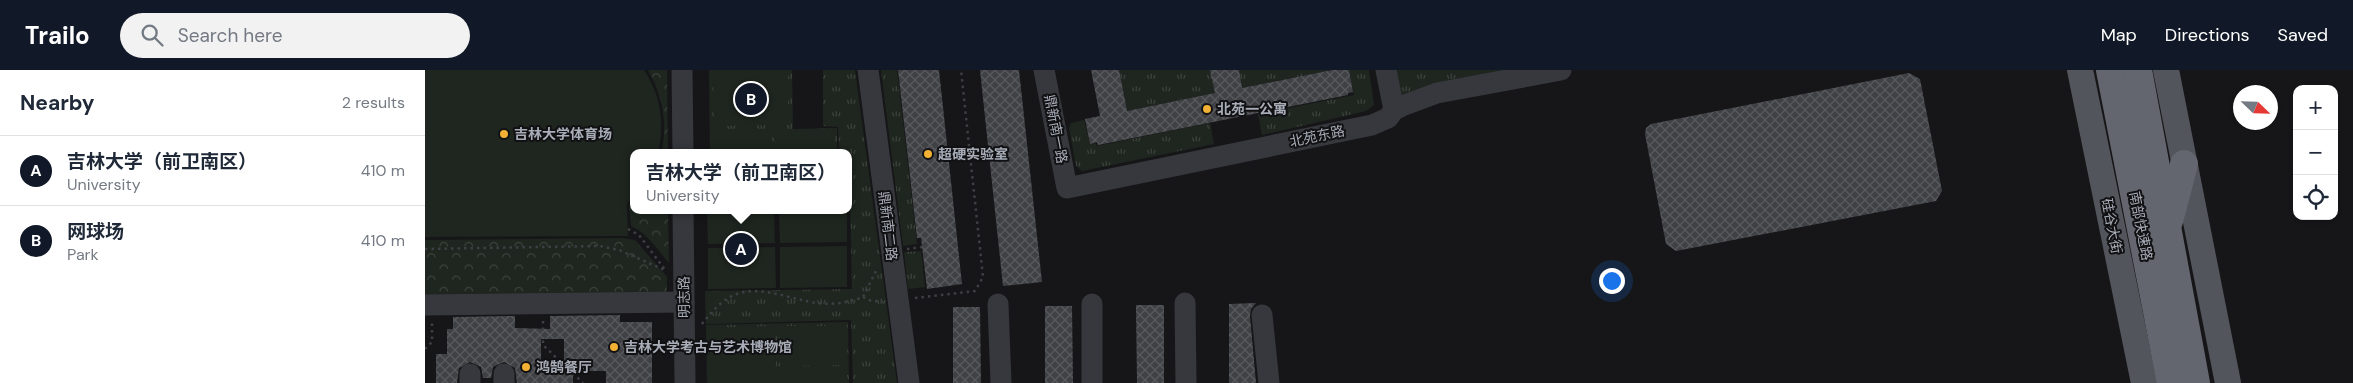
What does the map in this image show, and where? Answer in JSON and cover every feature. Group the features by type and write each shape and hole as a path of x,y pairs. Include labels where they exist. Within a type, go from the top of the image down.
{"highway":[{"name":"南部快速路","path":"2110,70 2171,383"},
{"name":"南部快速路","path":"2138,70 2196,383"},
{"path":"2167,230 2184,164"}],"main road":[{"name":"硅谷大街","path":"2080,70 2143,383"},
{"path":"2166,70 2227,383"}],"lane":[{"path":"682,70 683,149"},
{"name":"鼎新南二路","path":"868,70 909,383"},
{"name":"鼎新南一路","path":"1044,70 1067,188"},
{"path":"1386,70 1394,110"},
{"name":"北苑东路","path":"1067,188 1372,125 1388,118 1394,110 1437,93 1561,70"},
{"name":"明志路","path":"683,214 685,383"},
{"path":"429,313 684,302"},
{"path":"1185,303 1186,383"},
{"path":"999,304 1001,383"},
{"path":"1091,304 1093,383"},
{"path":"1262,314 1269,383"}],"path":[{"path":"907,299 975,291 983,277 961,70"},
{"path":"628,229 639,235 670,275"},
{"path":"425,249 600,246 619,250 667,271"},
{"path":"901,250 922,247"},
{"path":"698,328 719,305 729,297 740,292 775,293 808,302 829,304 850,302 863,297 879,264"},
{"path":"863,297 874,302 888,302"},
{"path":"425,349 432,342 429,313"},
{"path":"543,318 543,345 583,383"}],"green space":[{"path":"425,70 644,70 658,100 661,120 660,142 659,149 630,149 630,200 627,204 628,236 425,237"},
{"path":"648,70 667,70 668,149 662,149 664,132 663,110"},
{"path":"709,70 792,70 793,129 837,128 837,149 710,149"},
{"path":"713,70 788,70 788,125 714,126"},
{"path":"823,70 855,70 897,383 853,383 851,320 706,324 705,291 852,289 850,214 852,214 852,149 839,149 838,127 823,126"},
{"path":"881,70 897,70 917,244 903,246"},
{"path":"1119,70 1210,70 1220,92 1116,113"},
{"path":"1239,70 1328,70 1328,71 1236,89"},
{"path":"1349,70 1369,70 1374,105 1366,111 1262,135 1258,114 1354,95"},
{"path":"1393,70 1524,70 1403,99"},
{"path":"1084,120 1090,144 1096,143 1097,146 1210,123 1214,144 1082,171 1076,166 1069,128 1071,123"},
{"path":"770,131 770,149 712,149 712,132"},
{"path":"775,131 834,131 834,149 775,149"},
{"path":"630,204 630,214 668,214 669,263 647,238 631,226 629,205"},
{"path":"707,214 774,214 775,243 708,244"},
{"path":"779,214 847,214 847,242 780,243"},
{"path":"621,238 635,240 667,277 667,297 425,295 425,240"},
{"path":"847,246 847,287 780,288 780,247"},
{"path":"775,247 776,288 708,289 708,248"},
{"path":"921,251 925,287 908,289 904,252"},
{"path":"848,322 849,383 707,383 706,325"},
{"path":"775,326 776,366 709,367 709,328"},
{"path":"780,326 846,326 847,365 780,366"},
{"path":"847,370 847,383 780,383 780,371"},
{"path":"776,371 776,383 709,383 709,372"}],"building":[{"name":"超硬实验室","path":"898,70 939,70 962,284 927,289 921,238 917,238"},
{"path":"980,70 1019,70 1042,282 1003,286"},
{"name":"北苑一公寓","path":"1091,70 1119,70 1127,111 1215,93 1210,70 1239,70 1242,88 1332,70 1349,70 1353,92 1348,93 1348,95 1098,145 1097,142 1090,144 1085,119 1100,116"},
{"path":"1909,73 1920,79 1942,191 1936,201 1676,251 1666,244 1645,134 1646,128 1651,124"},
{"path":"1256,303 1251,309 1250,316 1256,383 1229,383 1229,304"},
{"path":"1136,305 1164,305 1164,383 1137,383"},
{"path":"1045,306 1072,306 1073,383 1045,383"},
{"path":"953,307 980,307 981,383 953,383"},
{"path":"620,315 620,322 652,322 652,383 606,383 606,371 573,371 573,383 517,383 515,368 504,362 493,367 491,378 483,378 481,367 470,362 459,368 457,383 436,383 436,354 447,354 447,329 453,329 453,317 515,316 515,328 550,329 550,316","holes":["541,339 564,339 564,364 541,364"]}],"place":[{"name":"网球场","path":"751,99"},
{"name":"北苑一公寓","path":"1207,109"},
{"name":"吉林大学体育场","path":"504,134"},
{"name":"超硬实验室","path":"928,154"},
{"name":"吉林大学（前卫南区）","path":"741,249"},
{"name":"吉林大学考古与艺术博物馆","path":"614,347"},
{"name":"鸿鹄餐厅","path":"526,367"}]}
